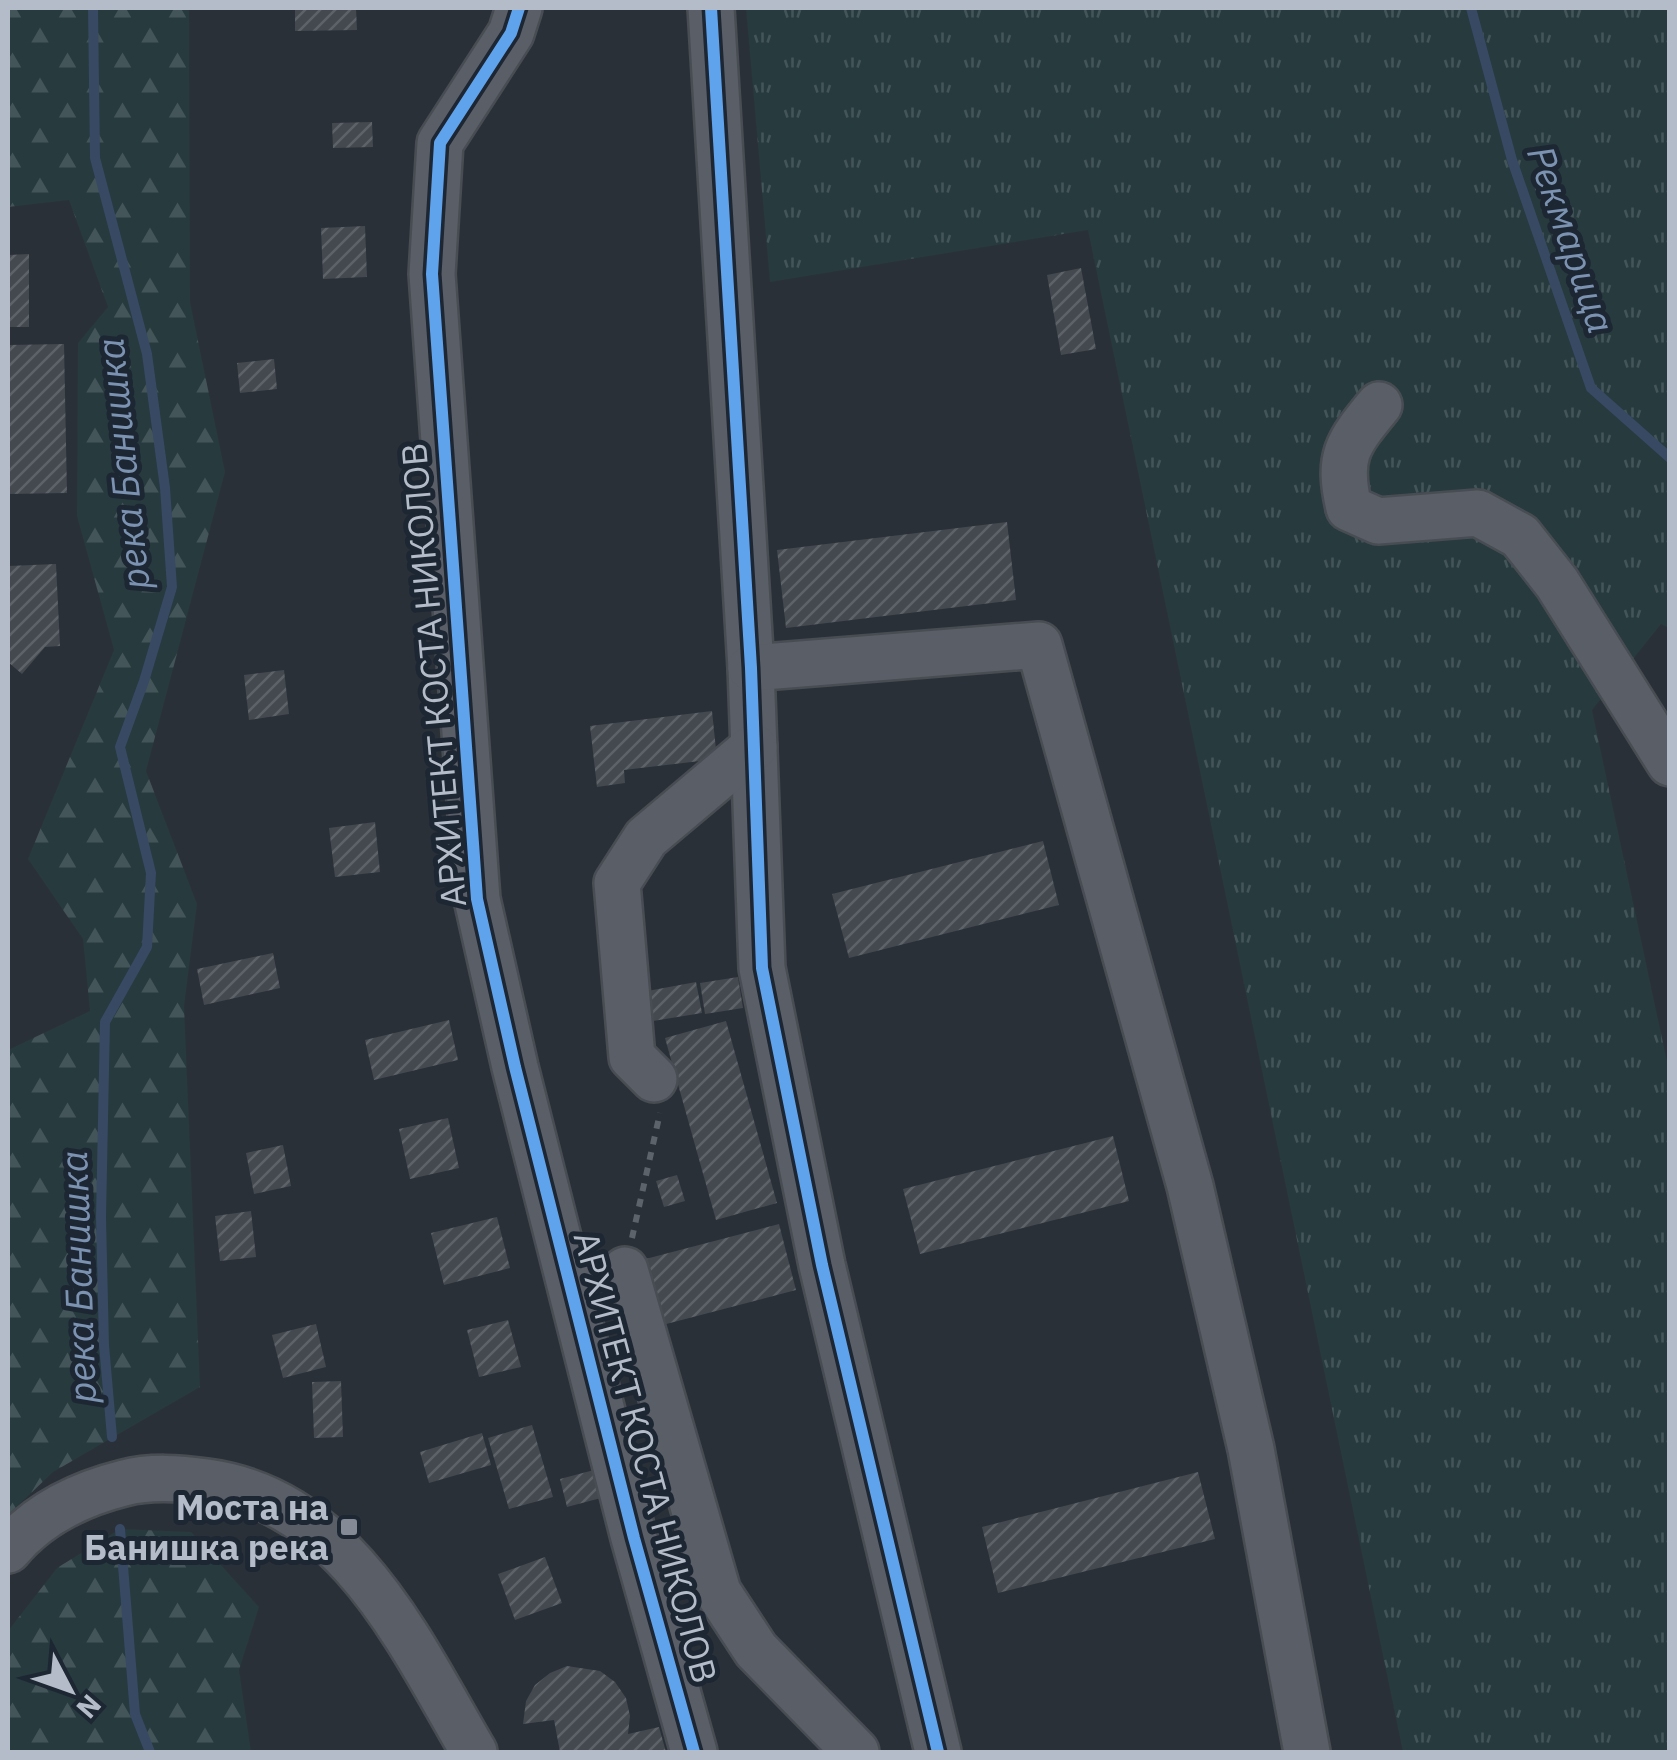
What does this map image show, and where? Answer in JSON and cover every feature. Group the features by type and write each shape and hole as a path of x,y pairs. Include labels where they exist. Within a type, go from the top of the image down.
{"street":[{"name":"АРХИТЕКТ КОСТА НИКОЛОВ","path":"519,8 511,33 440,144 432,274 478,899 515,1068 634,1538 694,1752"},
{"path":"712,8 751,668 762,968 822,1265 938,1752"},
{"path":"1380,405 1350,440 1342,476 1349,508 1378,521 1478,514 1520,536 1557,582 1670,763"},
{"path":"751,668 1039,645 1190,1186 1251,1449 1307,1752"},
{"path":"654,1078 632,1057 617,883 646,838 754,747"},
{"path":"625,1270 718,1592 756,1650 856,1752"},
{"path":"8,1550 56,1509 97,1490 141,1479 224,1484 263,1498 327,1539 377,1592 474,1752"}],"path":[{"path":"625,1270 662,1103 654,1078"}],"green space":[{"path":"8,8 189,8 190,302 225,472 146,771 197,904 184,1006 200,1387 53,1472 8,1515 8,1050 90,1011 83,939 28,859 114,650 77,516 78,343 108,307 69,200 8,207"},
{"path":"746,8 1669,8 1669,628 1661,624 1592,710 1669,1071 1669,1752 1403,1752 1088,230 770,282"},
{"path":"120,1529 191,1532 259,1607 239,1670 251,1752 8,1752 8,1631 57,1568"}],"building":[{"path":"295,8 356,8 357,30 295,31"},
{"path":"372,122 373,147 333,148 332,123"},
{"path":"365,226 367,277 323,279 321,228"},
{"path":"29,254 29,327 8,327 8,255"},
{"path":"1081,268 1096,349 1061,355 1047,275"},
{"path":"64,344 67,493 8,494 8,345"},
{"path":"274,359 277,389 240,393 237,363"},
{"path":"1007,522 1016,600 786,628 777,550"},
{"path":"56,564 60,646 45,647 22,674 8,662 8,566"},
{"path":"284,670 289,714 249,720 244,675"},
{"path":"712,711 717,759 624,770 625,783 597,787 590,726"},
{"path":"375,822 380,872 335,877 329,828"},
{"path":"1043,841 1059,905 849,958 832,894"},
{"path":"273,953 280,988 204,1005 197,969"},
{"path":"738,977 743,1008 705,1014 700,983"},
{"path":"696,982 702,1013 647,1022 642,992"},
{"path":"449,1020 458,1060 374,1080 365,1040"},
{"path":"726,1021 777,1203 716,1220 665,1038"},
{"path":"448,1118 459,1168 410,1179 399,1129"},
{"path":"1113,1136 1129,1201 920,1254 903,1189"},
{"path":"283,1145 291,1186 254,1194 246,1153"},
{"path":"677,1175 685,1201 664,1207 656,1181"},
{"path":"251,1211 256,1257 220,1261 215,1216"},
{"path":"497,1217 510,1268 444,1285 431,1233"},
{"path":"779,1224 796,1290 651,1328 634,1262"},
{"path":"508,1320 521,1367 479,1377 467,1330"},
{"path":"316,1324 326,1367 283,1378 272,1335"},
{"path":"341,1381 343,1437 314,1438 312,1382"},
{"path":"532,1425 553,1497 509,1509 488,1438"},
{"path":"482,1433 491,1465 429,1483 420,1452"},
{"path":"594,1470 601,1498 567,1507 560,1479"},
{"path":"1198,1472 1215,1539 998,1593 982,1527"},
{"path":"545,1557 562,1603 515,1620 498,1574"},
{"path":"567,1666 600,1671 615,1682 626,1698 628,1734 659,1727 666,1752 560,1752 554,1720 523,1724 526,1701 535,1685"}],"waterway":[{"name":"река Банишка","path":"93,8 95,158 147,354 165,488 172,587 120,747 151,873 147,947 105,1022 101,1217 104,1345 112,1437"},
{"name":"Рекмарица","path":"1471,8 1512,160 1591,388 1670,458"},
{"name":"река Банишка","path":"120,1529 135,1714 150,1752"}],"cycle path":[{"path":"519,8 511,33 440,143 432,274 477,899 515,1067 634,1538 694,1752"},
{"path":"711,8 751,668 762,968 822,1265 938,1752"}],"place":[{"name":"Моста на Банишка река","path":"349,1527"}]}
